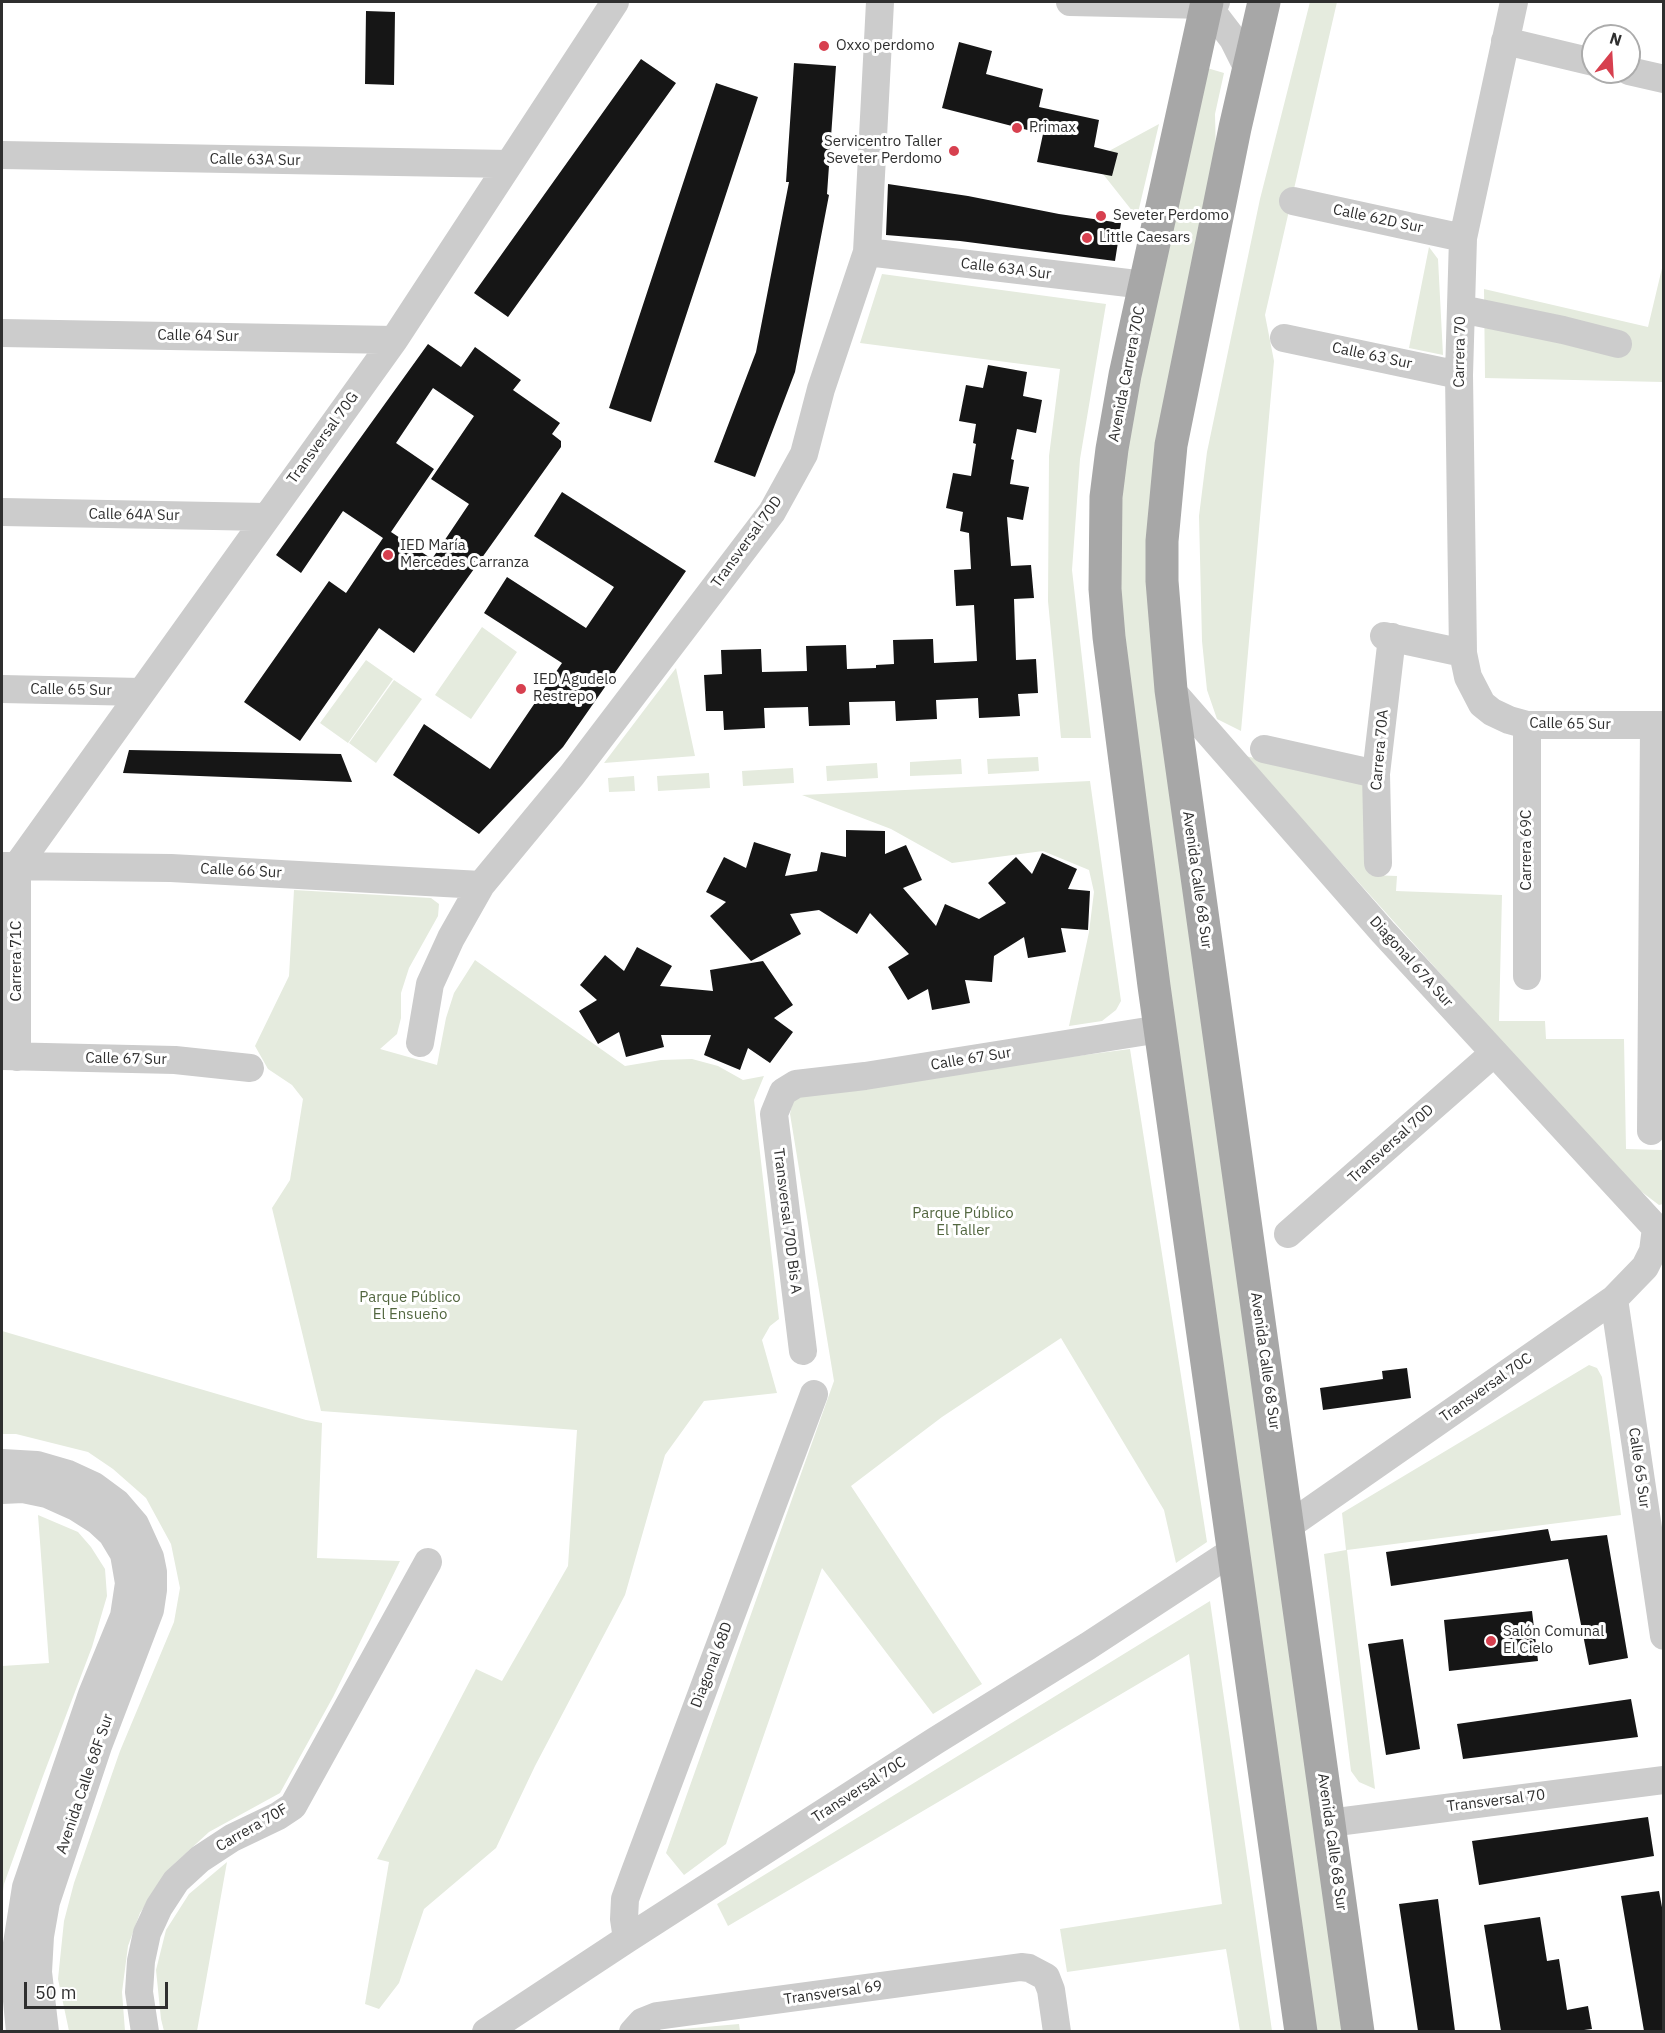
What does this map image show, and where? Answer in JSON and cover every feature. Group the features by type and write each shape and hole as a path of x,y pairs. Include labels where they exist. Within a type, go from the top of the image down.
{"main road":[{"path":"1171,690 1162,581 1162,541 1171,445 1231,147 1264,2"},
{"name":"Avenida Carrera 70C","path":"1160,1029 1123,751 1105,588 1106,497 1125,375 1210,3"},
{"name":"Avenida Calle 68 Sur","path":"1171,690 1358,2031"},
{"path":"1160,1029 1301,2031"}],"street":[{"name":"Transversal 70G","path":"9,866 141,692 394,340 615,2"},
{"name":"Transversal 70D","path":"420,1043 430,984 451,938 481,885 572,775 772,512 804,454 821,389 867,252 880,2"},
{"path":"1070,2 1210,3 1233,39 1249,71"},
{"name":"Carrera 70","path":"1482,704 1468,677 1463,653 1459,375 1463,238 1514,2"},
{"path":"1505,41 1581,59"},
{"path":"1641,74 1664,79"},
{"name":"Calle 63A Sur","path":"2,155 509,164"},
{"name":"Calle 62D Sur","path":"1293,201 1463,238"},
{"name":"Calle 63A Sur","path":"867,252 1145,285"},
{"path":"1461,309 1618,344"},
{"name":"Calle 64 Sur","path":"2,333 394,340"},
{"name":"Calle 63 Sur","path":"1284,338 1459,375"},
{"name":"Calle 64A Sur","path":"2,512 267,517"},
{"name":"Carrera 70A","path":"1378,863 1376,774 1388,637 1463,653"},
{"name":"Calle 65 Sur","path":"2,689 141,692"},
{"name":"Diagonal 67A Sur","path":"1171,690 1383,932 1660,1228"},
{"name":"Calle 65 Sur","path":"1482,704 1509,720 1527,725 1658,724"},
{"path":"1652,1131 1658,724"},
{"name":"Carrera 69C","path":"1527,725 1527,976"},
{"path":"1264,749 1376,774"},
{"name":"Calle 66 Sur","path":"9,866 183,868 481,885"},
{"name":"Carrera 71C","path":"9,866 9,1057"},
{"name":"Calle 67 Sur","path":"783,1092 796,1084 865,1076 1160,1029"},
{"name":"Transversal 70D","path":"1288,1234 1494,1053"},
{"name":"Calle 67 Sur","path":"9,1057 176,1060 250,1068"},
{"name":"Transversal 70D Bis A","path":"783,1092 774,1114 803,1351"},
{"name":"Transversal 70C","path":"1288,1526 1614,1299 1645,1267 1660,1228"},
{"name":"Calle 65 Sur","path":"1614,1299 1664,1636"},
{"name":"Diagonal 68D","path":"627,1939 624,1919 625,1899 814,1394"},
{"path":"2,1462 37,1465 68,1474 94,1486 117,1503 135,1524 134,1548"},
{"path":"2,1490 23,1489 47,1494 76,1507 134,1548"},
{"name":"Avenida Calle 68F Sur","path":"20,2031 15,1980 16,1950 26,1887 92,1694 124,1616 134,1548 150,1557 153,1572 150,1610 98,1746 46,1902 40,1936 38,1972 45,2031"},
{"name":"Transversal 70C","path":"486,2031 1233,1551"},
{"name":"Carrera 70F","path":"145,2031 139,1992 141,1960 147,1933 159,1907 176,1881 200,1859 232,1838 278,1816 293,1806 428,1562"},
{"name":"Transversal 70","path":"1329,1823 1664,1780"},
{"name":"Transversal 69","path":"633,2031 642,2022 657,2016 1021,1967 1037,1971 1046,1977 1051,1990 1057,2031"}],"green space":[{"path":"1310,2 1337,2 1265,315 1274,361 1241,731 1217,719 1207,690 1202,641 1199,516 1207,452 1260,199"},
{"path":"1207,68 1224,73 1215,114 1216,157 1157,451 1342,2031 1311,2031 1136,765 1116,550 1133,404"},
{"path":"1159,124 1137,217 1103,174 1109,151"},
{"path":"1429,247 1438,259 1443,355 1409,348"},
{"path":"1663,264 1663,382 1485,378 1484,289 1648,327"},
{"path":"882,274 1106,304 1080,459 1072,570 1091,738 1061,738 1048,601 1049,456 1060,369 860,343"},
{"path":"482,627 517,652 471,719 435,695"},
{"path":"366,660 393,679 348,743 320,723"},
{"path":"676,668 695,756 604,763"},
{"path":"394,680 422,699 376,763 349,743"},
{"path":"1245,756 1373,782 1370,875 1397,876 1396,891 1502,895 1499,1021 1545,1021 1546,1039 1624,1039 1626,1149 1663,1150 1663,1204 1659,1205 1626,1180"},
{"path":"1038,757 1039,771 988,774 987,759"},
{"path":"961,759 962,774 910,776 910,762"},
{"path":"877,763 878,778 827,781 826,766"},
{"path":"793,768 794,783 743,786 742,771"},
{"path":"709,773 710,788 658,791 657,776"},
{"path":"634,776 635,791 609,792 608,778"},
{"path":"1090,781 1121,1001 1116,1010 1102,1021 1069,1026 1089,932 1094,892 1089,870 1043,851 952,863 891,829 802,795"},
{"name":"Parque Público El Ensueño","path":"294,890 431,898 439,904 438,916 409,968 401,993 401,1018 397,1034 380,1049 437,1065 446,1018 454,993 475,960 625,1066 661,1060 692,1059 718,1066 743,1080 764,1076 754,1100 779,1319 770,1326 762,1340 777,1393 704,1401 665,1455 625,1595 535,1766 496,1848 424,1909 399,1983 379,2009 365,2004 389,1862 377,1859 476,1669 502,1681 568,1566 577,1430 321,1411 272,1208 290,1180 303,1099 292,1085 268,1069 255,1046 289,976"},
{"name":"Parque Público El Taller","path":"1130,1049 1207,1542 1176,1563 1164,1510 1061,1338 942,1417 851,1486 982,1684 933,1714 822,1568 726,1844 684,1875 666,1853 834,1381 790,1114 793,1100 805,1092"},
{"path":"2,1331 322,1423 317,1558 400,1561 333,1697 280,1793 209,1832 173,1865 140,1913 128,1946 122,1992 125,2031 69,2031 58,1979 64,1921 74,1883 120,1751 174,1622 180,1588 171,1544 146,1498 113,1469 88,1452 16,1434 2,1434"},
{"path":"1589,1365 1597,1368 1602,1377 1621,1515 1347,1550 1375,1789 1359,1782 1351,1771 1324,1554 1346,1550 1342,1513"},
{"path":"38,1515 78,1532 91,1547 105,1569 107,1596 92,1647 4,1884 2,1899 2,1666 49,1663"},
{"path":"1210,1601 1272,2031 1240,2031 1226,1949 1067,1972 1060,1929 1222,1904 1189,1654 728,1926 717,1904"},
{"path":"227,1862 197,2031 164,2031 156,1970 166,1930 189,1894"},
{"path":"739,2024 740,2031 660,2031"}],"building":[{"path":"366,11 395,12 394,85 365,84"},
{"path":"959,42 992,51 986,74 1043,89 1039,107 1099,120 1094,147 1118,153 1112,176 1037,162 1043,134 942,108"},
{"path":"641,59 676,83 508,317 474,293"},
{"path":"794,63 836,66 827,194 829,195 795,372 755,477 714,462 756,352 789,182 786,182"},
{"path":"716,83 758,97 651,422 609,408"},
{"path":"888,184 1121,223 1115,261 960,241 886,235"},
{"path":"428,344 461,367 475,347 521,380 513,390 560,423 552,434 561,441 561,447 414,653 379,628 300,741 244,702 329,581 346,593 383,538 343,511 301,573 276,555","holes":["433,388 474,416 431,479 469,504 432,559 391,532 434,469 396,443"]},
{"path":"988,365 1027,372 1023,396 1042,400 1036,433 1017,429 1011,459 1014,460 1010,484 1029,487 1023,520 1007,517 1011,566 1031,565 1034,598 1014,599 1016,660 1036,659 1038,693 1018,694 1020,716 979,718 978,698 936,700 937,719 896,721 895,701 849,702 850,725 809,726 808,707 764,708 765,728 724,730 723,711 706,711 704,675 722,674 721,650 761,649 762,672 807,671 806,646 846,645 847,669 876,668 876,665 894,664 893,640 933,639 934,663 977,661 974,605 956,606 954,570 971,569 969,533 960,531 963,512 946,508 953,473 971,476 976,444 973,443 976,424 959,421 966,385 983,388"},
{"path":"562,492 686,571 563,747 479,834 393,775 424,724 490,769 562,663 484,613 507,577 586,628 614,587 534,536"},
{"path":"129,750 341,754 352,782 123,773"},
{"path":"846,830 885,831 885,854 906,845 922,880 903,888 936,926 945,904 979,919 1006,903 988,883 1016,857 1032,874 1042,853 1077,869 1068,889 1090,891 1088,930 1061,928 1066,952 1028,958 1024,937 994,956 992,982 965,980 970,1003 932,1010 928,989 908,1000 888,967 909,954 870,913 857,934 819,910 790,914 801,934 751,961 710,916 726,902 706,892 724,857 746,868 754,842 791,854 785,876 817,871 821,852 846,857"},
{"path":"637,947 672,966 660,986 713,991 710,970 763,961 793,1005 774,1018 793,1032 770,1063 748,1048 740,1070 704,1055 711,1035 661,1035 664,1047 626,1057 619,1032 598,1044 579,1011 597,1000 580,985 605,955 624,971"},
{"path":"1407,1368 1411,1398 1323,1410 1320,1388 1383,1379 1382,1371"},
{"path":"1548,1529 1551,1541 1607,1535 1628,1658 1589,1665 1568,1559 1391,1586 1386,1552"},
{"name":"Salón Comunal El Cielo","path":"1532,1611 1538,1661 1449,1671 1444,1620"},
{"path":"1403,1639 1420,1749 1386,1755 1368,1644"},
{"path":"1631,1699 1638,1737 1463,1759 1457,1724"},
{"path":"1648,1817 1654,1856 1479,1885 1472,1841"},
{"path":"1659,1891 1664,1918 1664,2031 1644,2031 1621,1896"},
{"path":"1438,1899 1455,2031 1418,2031 1399,1904"},
{"path":"1540,1917 1547,1961 1559,1959 1567,2010 1588,2006 1592,2029 1501,2031 1484,1925"}],"place":[{"name":"Oxxo perdomo","path":"824,46"},
{"name":"Primax","path":"1017,128"},
{"name":"Servicentro Taller Seveter Perdomo","path":"954,151"},
{"name":"Seveter Perdomo","path":"1101,216"},
{"name":"Little Caesars","path":"1087,238"},
{"name":"IED María Mercedes Carranza","path":"388,555"},
{"name":"IED Agudelo Restrepo","path":"521,689"},
{"name":"Salón Comunal El Cielo","path":"1491,1641"}]}
